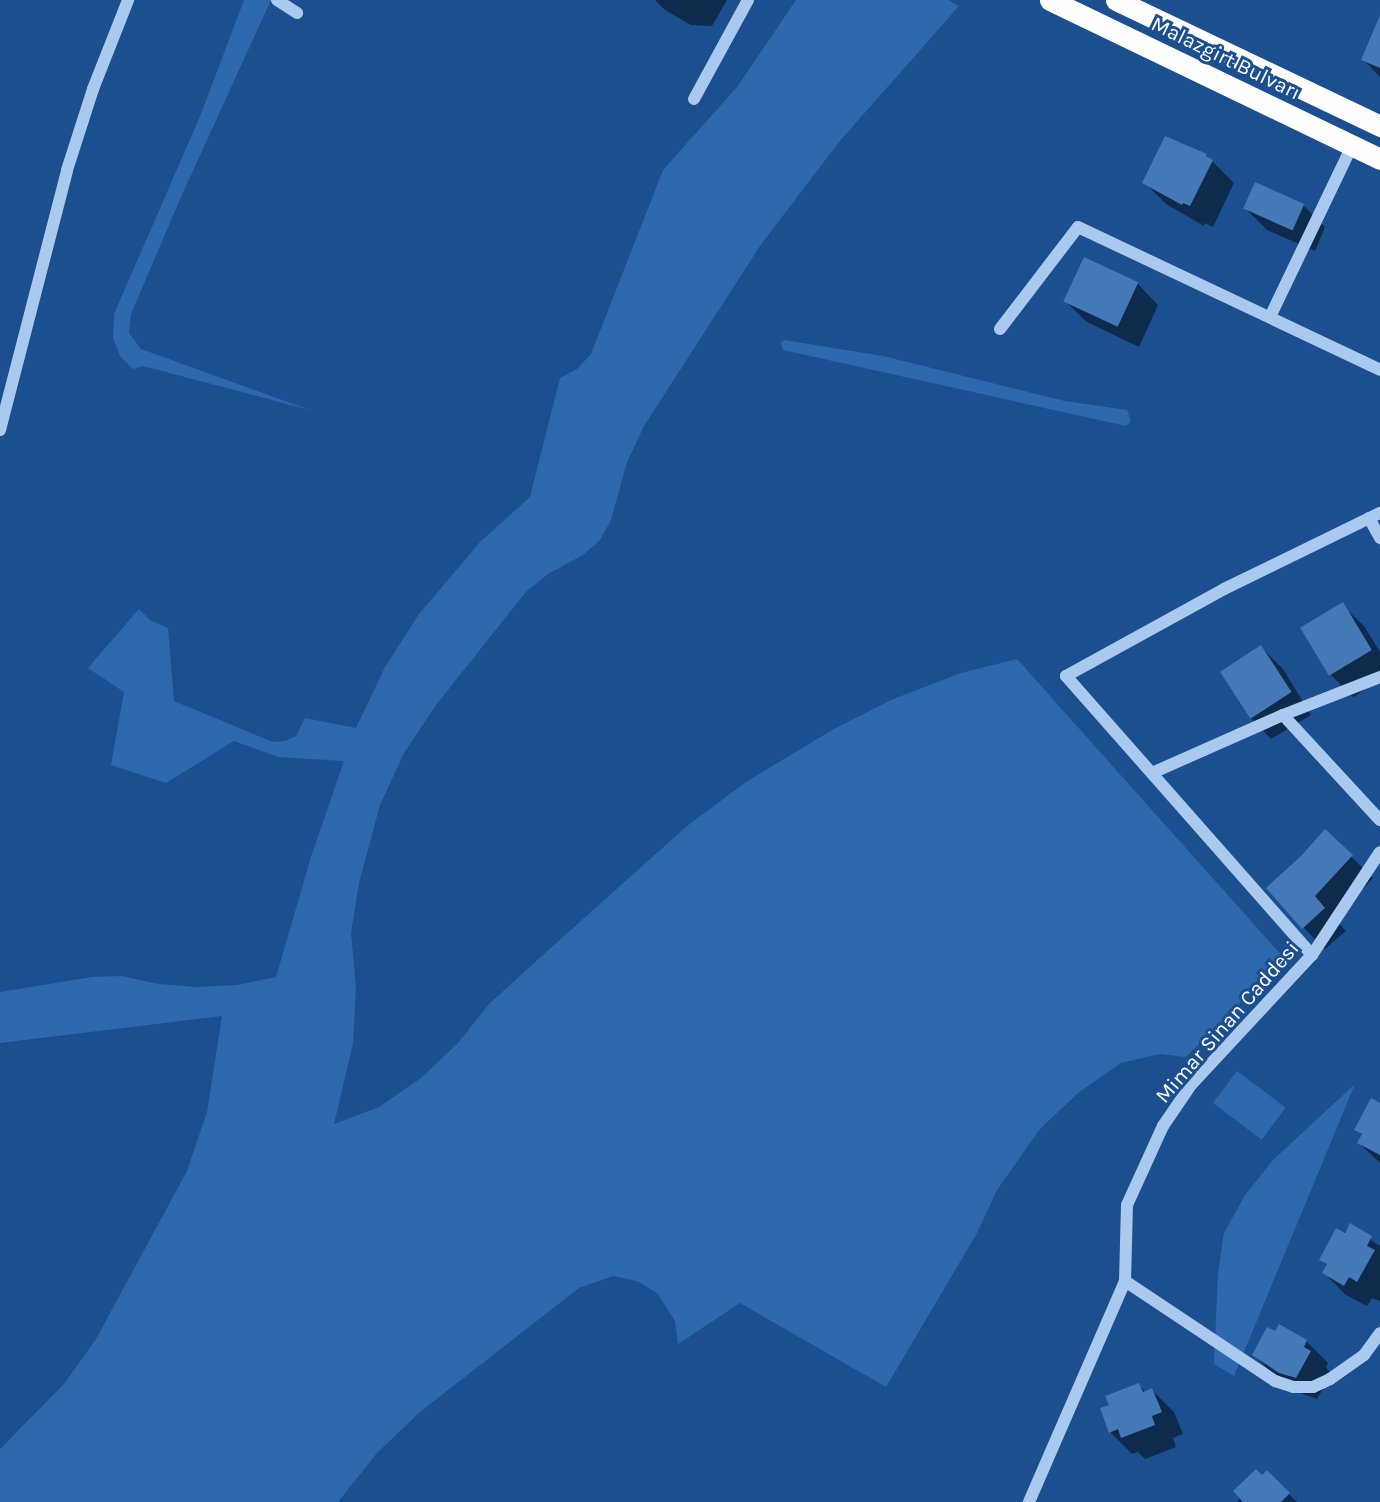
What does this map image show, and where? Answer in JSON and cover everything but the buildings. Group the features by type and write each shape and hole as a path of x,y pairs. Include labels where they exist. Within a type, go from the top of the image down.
{"highway":[{"name":"Malazgirt Bulvarı","path":"1050,0 1380,159"},
{"name":"Malazgirt Bulvarı","path":"1116,0 1380,126"}],"street":[{"path":"0,430 67,170 93,89 128,0"},
{"path":"277,0 297,13"},
{"path":"694,99 748,0"},
{"path":"1270,317 1352,146"},
{"path":"1000,329 1078,227 1380,370"},
{"path":"1312,955 1066,676 1224,590 1375,515 1380,538"},
{"path":"1152,773 1283,715 1380,677"},
{"path":"1283,715 1380,820"},
{"name":"Mimar Sinan Caddesi","path":"1029,1502 1125,1281 1128,1205 1163,1126 1191,1085 1312,955 1380,852"},
{"path":"1125,1281 1275,1381 1293,1387 1312,1387 1330,1378 1364,1355 1380,1333"}],"shaded area":[{"path":"244,0 271,0 131,314 129,333 141,349 310,410 143,366 133,369 120,356 113,338 114,314 201,114"},
{"path":"796,0 948,0 959,6 839,142 760,246 644,426 627,462 611,520 600,540 583,555 548,574 526,592 436,705 404,753 380,805 359,883 351,933 356,988 353,1044 334,1124 379,1107 421,1078 458,1043 489,1004 687,826 746,782 832,730 891,700 961,673 1017,659 1285,959 1186,1057 1159,1054 1121,1063 1078,1093 1040,1129 997,1190 976,1235 886,1387 740,1303 678,1344 675,1321 657,1293 637,1281 613,1276 579,1288 420,1412 377,1453 338,1502 0,1502 0,1449 64,1384 96,1339 187,1171 207,1112 222,1016 0,1043 0,992 92,977 121,976 159,984 197,987 237,985 276,977 311,857 344,761 278,757 234,741 166,783 111,765 124,692 88,668 139,609 151,621 168,628 174,701 273,742 296,736 305,718 356,728 385,667 419,614 481,541 530,497 560,378 577,369 591,354 663,170 737,87"},
{"path":"784,340 883,356 1065,401 1127,410 1131,421 1126,426 783,350 781,343"},
{"path":"1237,1071 1286,1108 1262,1140 1213,1103"},
{"path":"1355,1084 1234,1376 1214,1364 1218,1273 1224,1233 1245,1195 1273,1160"}]}
